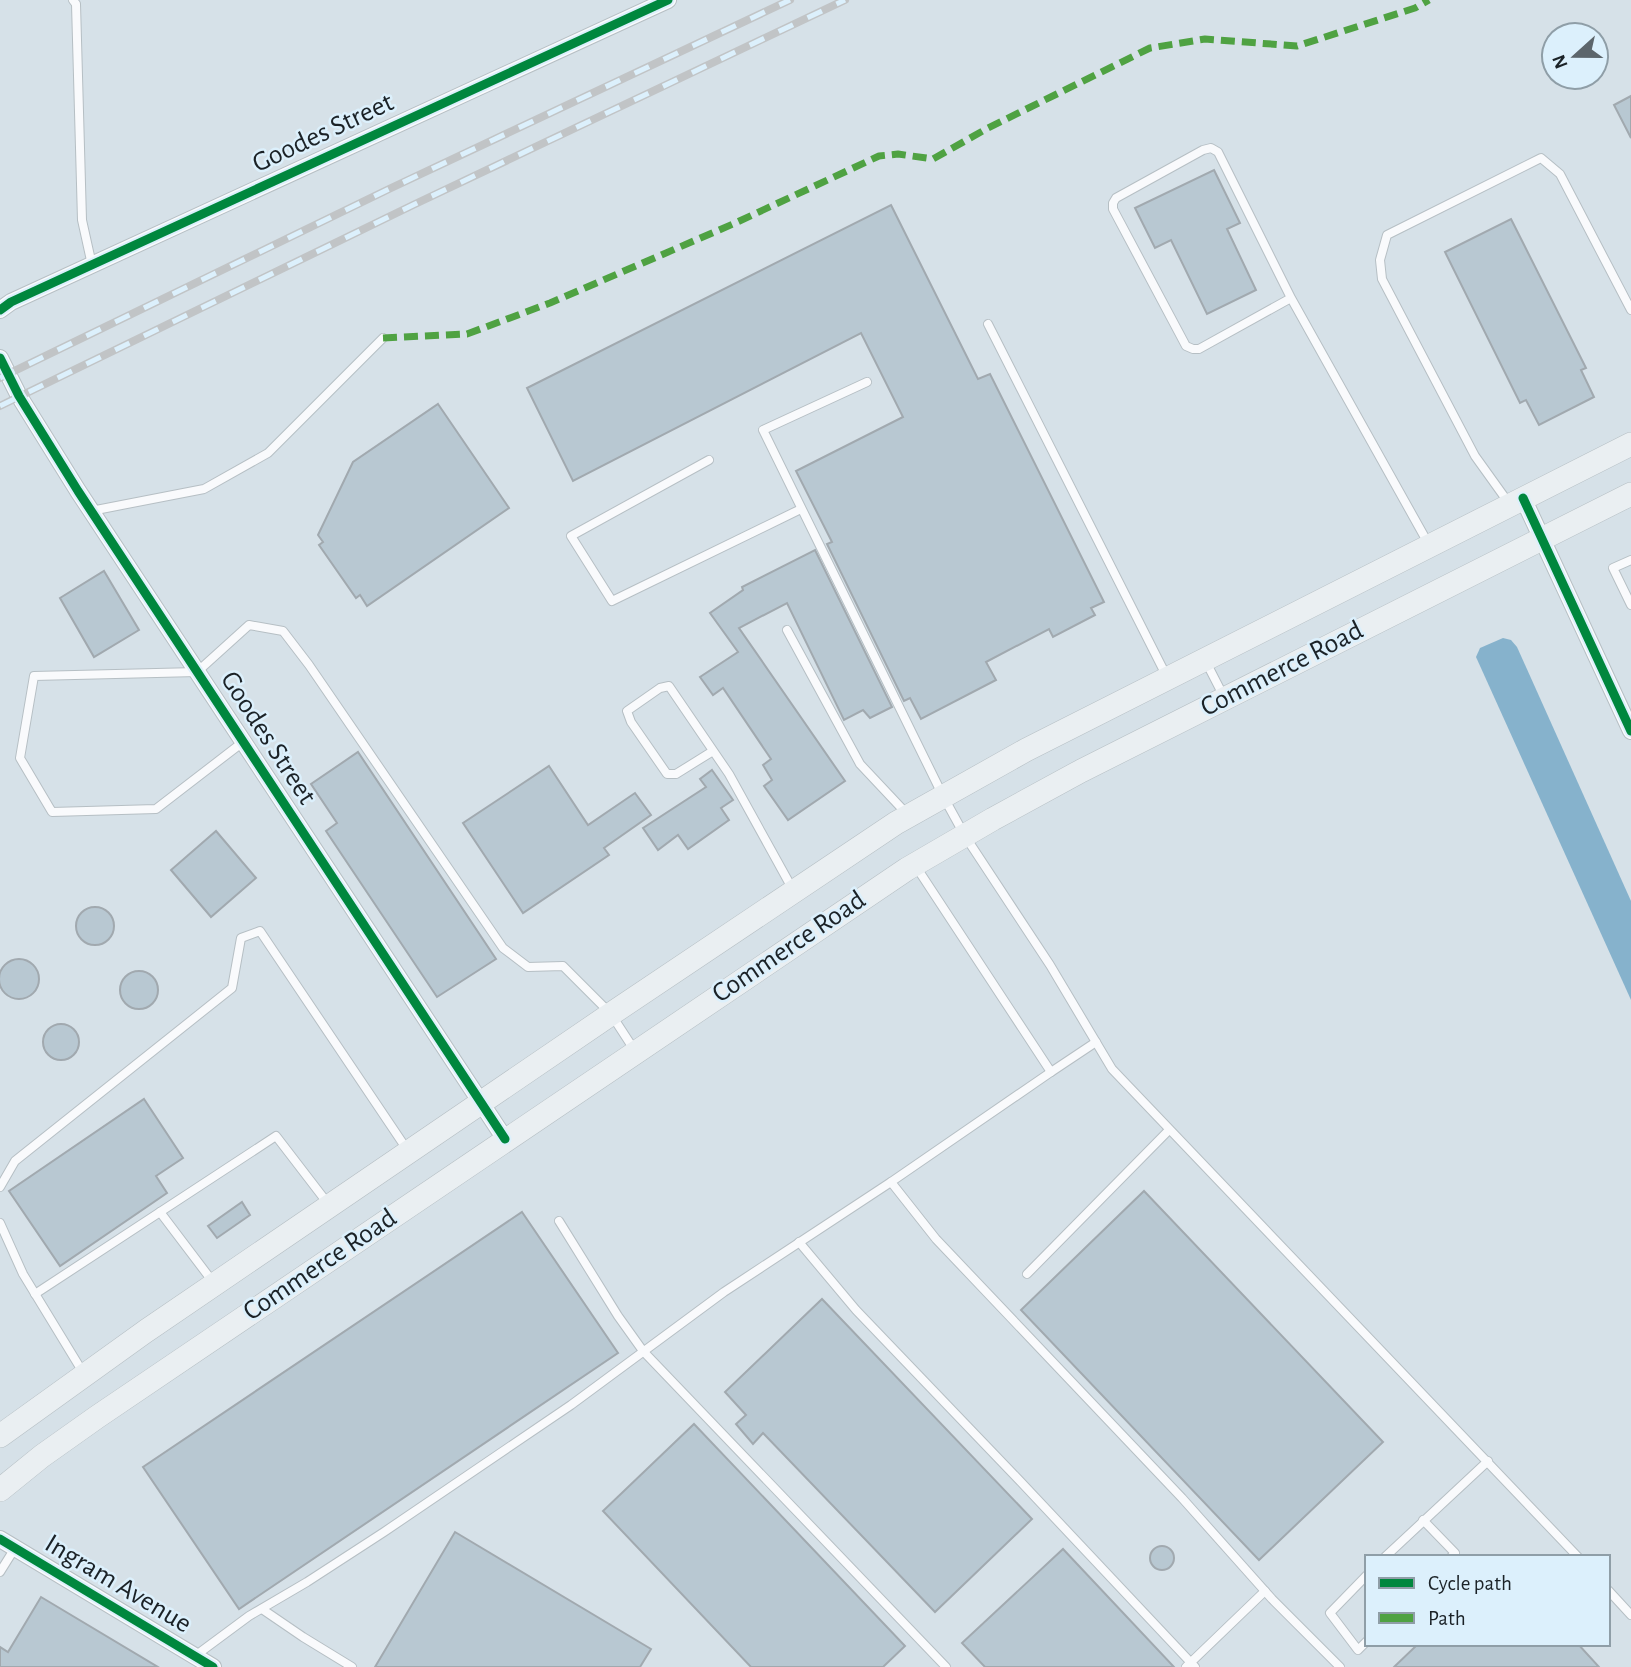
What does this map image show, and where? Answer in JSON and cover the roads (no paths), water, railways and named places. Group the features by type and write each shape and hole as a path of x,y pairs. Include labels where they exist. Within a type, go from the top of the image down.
{"main road":[{"name":"Commerce Road","path":"0,1436 214,1284 611,1014 909,816 1026,750 1631,444"},
{"name":"Commerce Road","path":"0,1490 69,1436 635,1051 915,865 1052,786 1631,494"}],"street":[{"name":"Goodes Street","path":"0,310 10,302 668,0"},
{"name":"Goodes Street","path":"0,358 19,396 91,511 505,1139"},
{"path":"1516,502 1541,539 1631,731"},
{"name":"Ingram Avenue","path":"0,1539 213,1667"}],"lane":[{"path":"73,0 76,4 82,220 92,265"},
{"path":"1291,298 1199,349 1186,346 1112,203 1116,198 1203,150 1211,148 1218,152 1291,298 1429,546"},
{"path":"1516,502 1475,456 1382,279 1380,260 1387,236 1541,158 1560,174 1631,310"},
{"path":"988,324 1168,678"},
{"path":"91,511 204,489 268,453 383,338"},
{"path":"867,382 763,430 943,796 965,835 1112,1069 1576,1555"},
{"path":"709,460 571,536 612,601 801,509"},
{"path":"1631,560 1614,568 1631,605"},
{"path":"243,742 156,809 52,811 20,758 34,676 197,672 249,625 283,631 503,948 528,967 563,966 611,1014 635,1051"},
{"path":"787,629 860,764 909,816"},
{"path":"1205,659 1225,698"},
{"path":"713,751 677,774 667,774 631,722 627,711 660,688 669,686 729,774 794,891"},
{"path":"915,865 1051,1072"},
{"path":"0,1187 15,1161 232,988 241,938 260,931 408,1152"},
{"path":"195,1656 262,1609 384,1532 570,1405 724,1292 1096,1042"},
{"path":"1027,1274 1170,1130"},
{"path":"35,1294 276,1136 330,1206"},
{"path":"891,1182 936,1240 1182,1498 1265,1591 1340,1667"},
{"path":"160,1212 214,1284"},
{"path":"559,1221 643,1351 946,1667"},
{"path":"0,1223 23,1274 84,1374"},
{"path":"799,1242 856,1310 1019,1480 1190,1666 1265,1591"},
{"path":"1387,1555 1488,1461"},
{"path":"1423,1520 1455,1553 1453,1555"},
{"path":"0,1572 15,1548"},
{"path":"1365,1577 1330,1613 1358,1650 1365,1643"},
{"path":"1610,1592 1631,1615"},
{"path":"262,1609 352,1667"}],"water":[{"path":"1503,638 1511,640 1517,647 1631,901 1631,1000 1476,657 1480,648"}],"railway":[{"path":"0,378 389,189 790,0"},
{"path":"0,406 413,205 845,0"}]}
